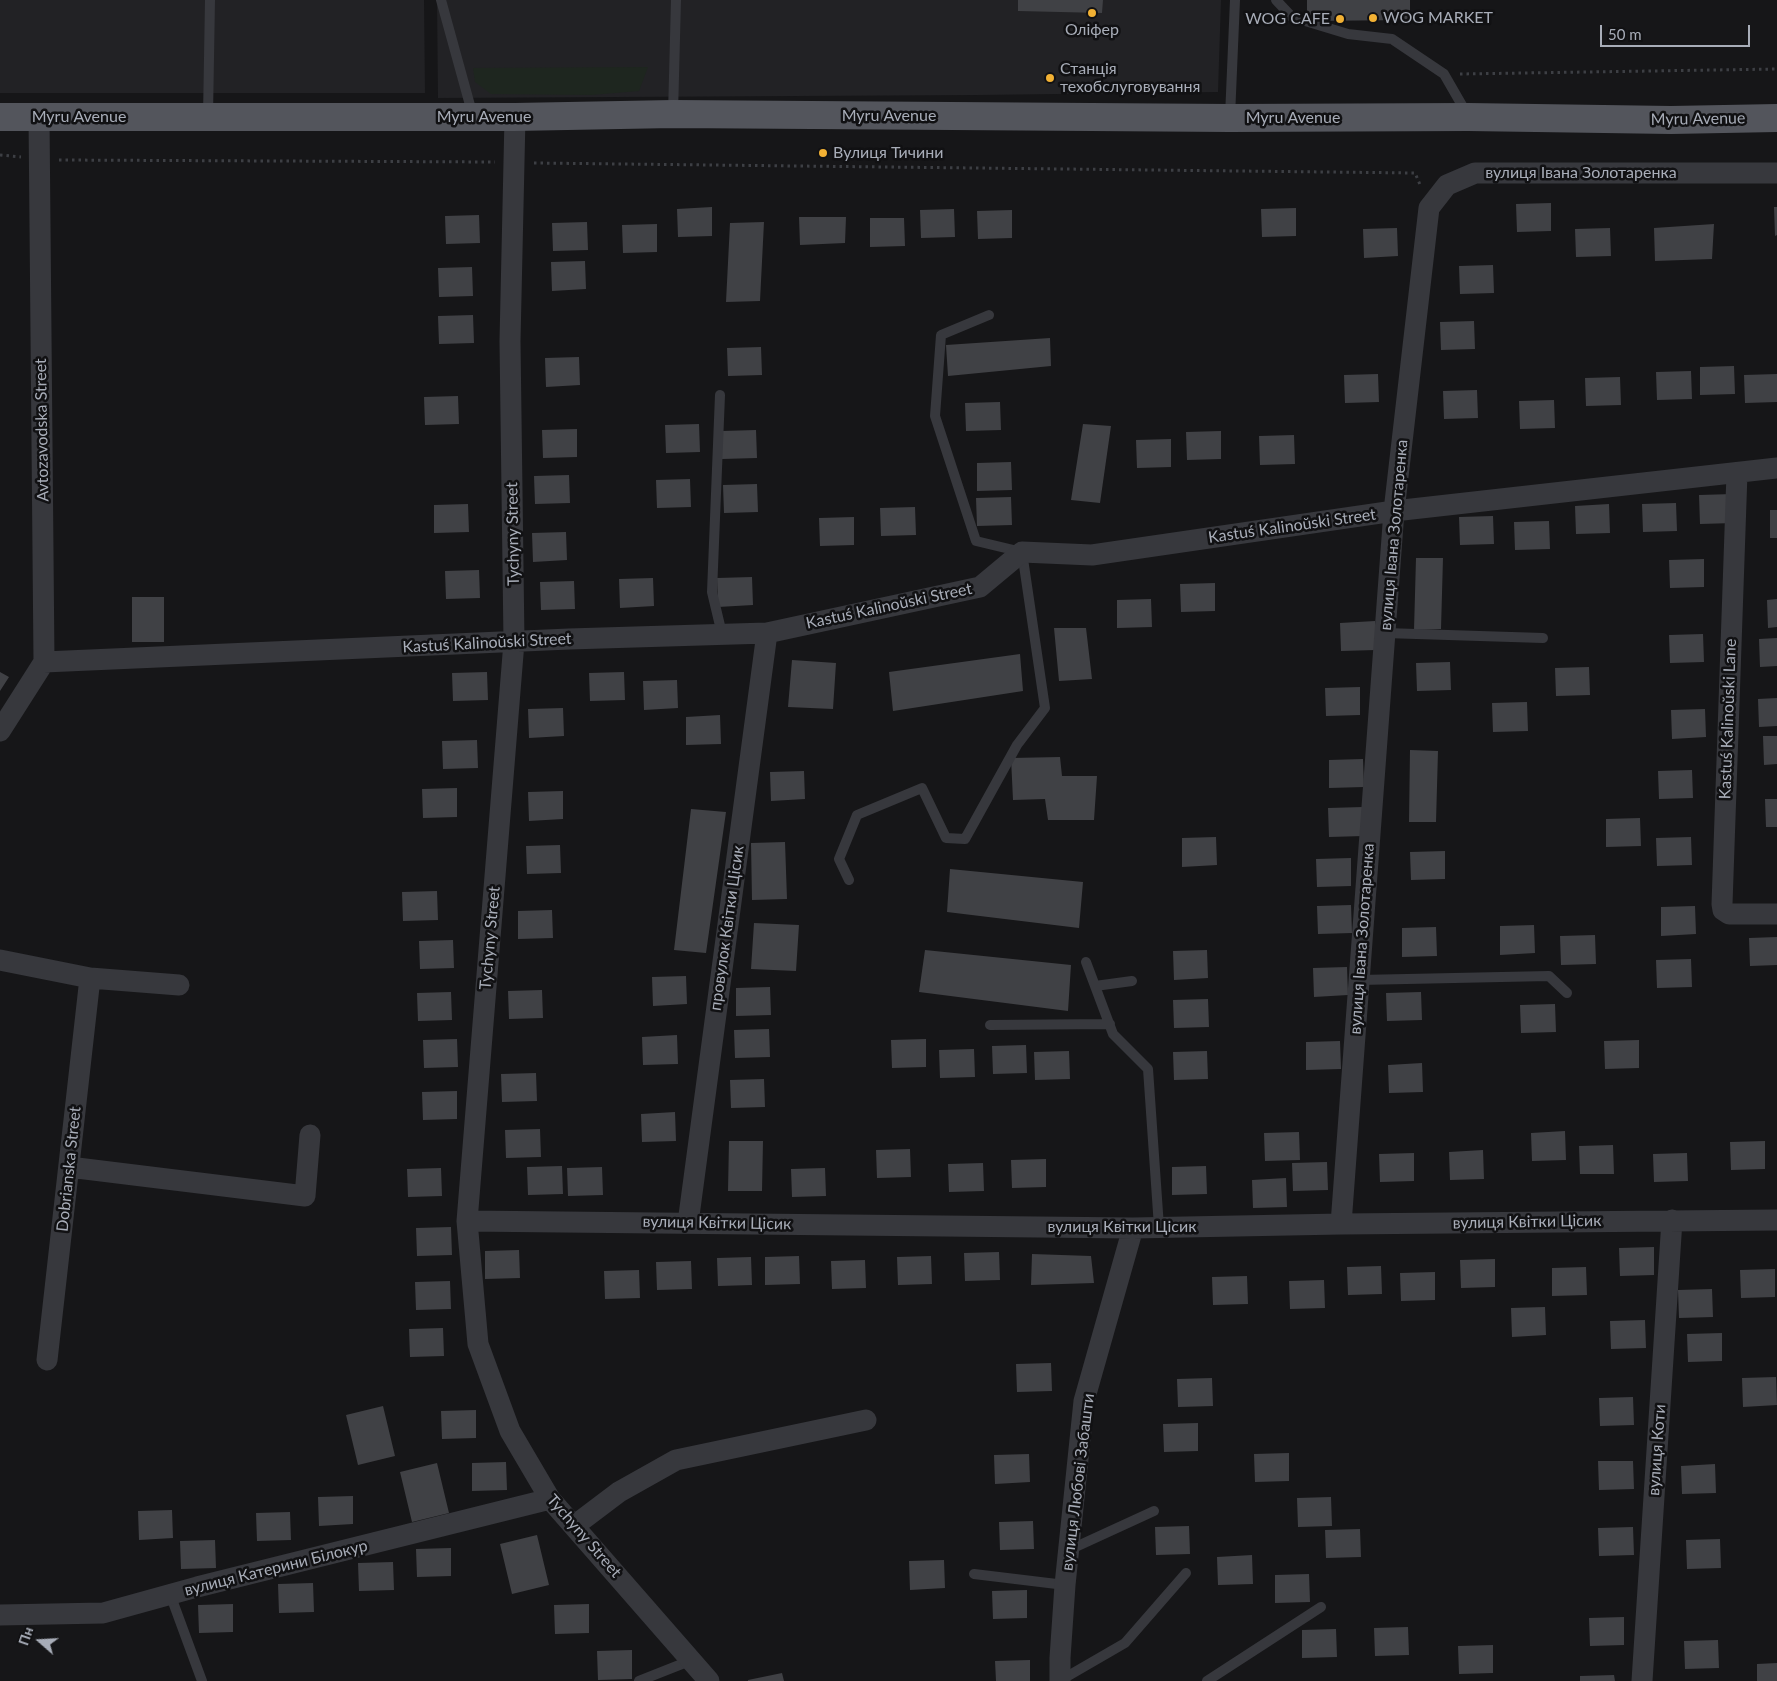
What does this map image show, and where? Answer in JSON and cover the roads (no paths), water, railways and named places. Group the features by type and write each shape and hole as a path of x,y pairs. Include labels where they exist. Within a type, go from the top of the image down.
{"main road":[{"name":"Myru Avenue","path":"0,117 515,117 673,114 1230,118 1468,117 1671,120 1777,118"}],"street":[{"name":"Avtozavodska Street","path":"39,116 44,662"},
{"name":"Tychyny Street","path":"515,117 510,341 514,642 467,1221 478,1344 510,1432 550,1499 709,1681"},
{"name":"вулиця Івана Золотаренка","path":"1341,1224 1394,510 1429,208 1447,185 1475,173 1777,174"},
{"name":"Kastuś Kalinoŭski Street","path":"44,662 767,633 980,587 1022,552 1092,555 1394,510 1777,468"},
{"name":"Kastuś Kalinoŭski Lane","path":"1737,473 1722,904 1723,910 1729,914 1777,914"},
{"name":"провулок Квітки Цісик","path":"688,1223 767,633"},
{"path":"0,731 44,662"},
{"path":"0,960 90,978 180,985"},
{"name":"Dobrianska Street","path":"48,1360 90,978"},
{"path":"69,1167 305,1196 310,1136"},
{"name":"вулиця Коти","path":"1642,1681 1672,1220"},
{"name":"вулиця Квітки Цісик","path":"467,1221 1158,1228 1341,1224 1777,1220"},
{"name":"вулиця Любові Забашти","path":"1060,1680 1060,1658 1069,1550 1084,1401 1133,1228"},
{"path":"574,1526 619,1492 676,1460 866,1420"},
{"name":"вулиця Катерини Білокур","path":"0,1615 103,1613 170,1594 550,1499"}],"lane":[{"path":"208,117 210,0"},
{"path":"441,0 474,117"},
{"path":"673,114 676,0"},
{"path":"1230,118 1235,0"},
{"path":"1276,0 1292,17 1348,34 1392,39 1444,74 1468,117"},
{"path":"849,880 839,859 857,815 922,788 946,838 965,839 1017,745 1045,708 1022,552 976,541 935,416 941,335 988,315"},
{"path":"720,395 712,592 722,634"},
{"path":"1385,633 1544,638"},
{"path":"1086,962 1113,1034 1148,1069 1158,1228"},
{"path":"1359,980 1549,976 1567,993"},
{"path":"1095,986 1132,982"},
{"path":"990,1024 1110,1024"},
{"path":"1069,1550 1154,1511"},
{"path":"1060,1680 1125,1643 1186,1573"},
{"path":"974,1574 1066,1585"},
{"path":"170,1594 202,1681"},
{"path":"1207,1681 1321,1606"},
{"path":"639,1681 692,1660"}],"place":[{"name":"Оліфер","path":"1092,13"},
{"name":"WOG MARKET","path":"1373,18"},
{"name":"WOG CAFE","path":"1340,19"},
{"name":"Станція техобслуговування","path":"1050,78"},
{"name":"Вулиця Тичини","path":"823,153"}]}
